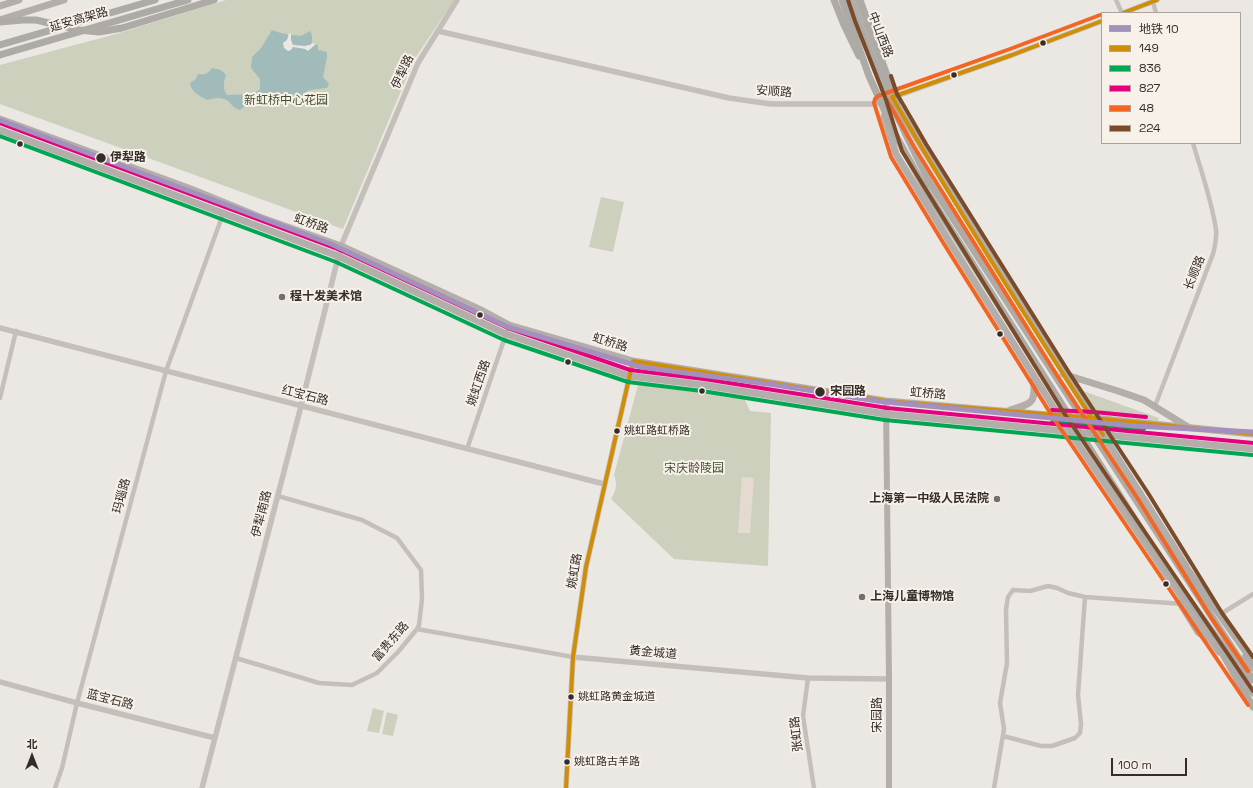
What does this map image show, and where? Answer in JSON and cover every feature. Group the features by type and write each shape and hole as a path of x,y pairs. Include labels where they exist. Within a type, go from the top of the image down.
{"highway":[{"name":"延安高架路","path":"0,45 155,0"},
{"name":"延安高架路","path":"0,55 188,0"},
{"path":"0,21 36,20 79,30 99,32 110,31 214,0"},
{"path":"834,0 894,134 926,192 1160,559 1229,655 1253,693"},
{"path":"842,0 869,76"},
{"path":"847,0 916,158 946,210 1165,543 1253,680"},
{"path":"860,0 916,158"},
{"path":"1165,543 1188,570 1253,662"},
{"path":"1203,620 1253,707"}],"main road":[{"path":"0,6 18,0"},
{"path":"0,21 64,0"},
{"name":"中山西路","path":"842,0 849,23 880,102 896,154 1069,432 1173,584 1183,604 1213,643 1253,702"},
{"name":"中山西路","path":"854,0 892,97 1063,374 1093,418 1217,616 1253,668"},
{"name":"虹桥路","path":"0,119 191,189 262,218 341,246 483,311 509,325 633,361 886,401 1093,418 1253,434"},
{"name":"虹桥路","path":"0,130 338,256 506,334 629,376 703,385 886,414 1253,450"},
{"path":"1063,374 1144,400 1190,428"},
{"path":"1006,411 1028,405 1032,401 1035,392 1034,376"},
{"name":"宋园路","path":"886,401 889,788"},
{"path":"1114,452 1115,441 1120,436"}],"street":[{"name":"伊犁路","path":"341,246 418,63 457,0"},
{"path":"1116,0 1122,12"},
{"path":"1125,12 1155,1 1156,12"},
{"name":"安顺路","path":"438,31 730,98 771,104 872,104 1012,55 1101,21"},
{"name":"长顺路","path":"1155,406 1213,254 1216,241 1216,231 1207,190 1194,144"},
{"name":"玛瑙路","path":"55,788 62,768 77,703 166,371 223,214"},
{"name":"伊犁南路","path":"202,788 302,406 341,246"},
{"name":"姚虹西路","path":"468,449 509,325"},
{"name":"红宝石路","path":"0,328 604,484"},
{"path":"0,398 16,331"},
{"name":"姚虹路","path":"566,788 573,657 586,567 633,361"},
{"name":"富贵东路","path":"236,658 319,683 352,685 377,673 398,652 419,625 422,599 420,570 397,538 362,520 278,496"},
{"path":"994,788 1004,729 1000,703 1007,664 1006,609 1008,597 1014,590 1030,591 1048,586 1085,597 1183,604"},
{"path":"1217,616 1253,594"},
{"path":"1003,736 1041,746 1052,746 1075,738 1080,733 1081,724 1078,695 1085,597"},
{"name":"黄金城道","path":"417,629 573,657 808,678 889,679"},
{"name":"张虹路","path":"808,678 803,716 814,788"},
{"name":"蓝宝石路","path":"0,682 215,738"}],"green space":[{"name":"新虹桥中心花园","path":"226,0 454,0 414,60 343,229 0,104 0,65 116,34"},
{"path":"601,197 624,202 613,252 589,247"},
{"name":"宋庆龄陵园","path":"638,385 744,398 750,411 771,413 768,566 674,559 611,499 616,487 614,475"},
{"path":"1083,391 1159,418 1158,421 1121,417 1103,413 1089,405 1082,394"},
{"path":"373,708 384,711 379,733 367,731"},
{"path":"387,712 398,715 393,736 382,734"}],"shaded area":[{"path":"742,477 754,478 750,533 738,533"}],"water":[{"path":"272,30 301,36 310,31 312,35 312,43 318,45 318,50 327,52 323,77 329,84 327,88 310,90 304,93 305,98 296,101 285,101 273,96 270,105 264,105 268,97 264,94 255,97 240,110 222,98 207,100 192,89 190,83 196,79 198,74 206,74 212,68 221,70 226,75 224,86 227,95 254,94 260,89 260,79 251,68 252,57 261,48"}],"pier":[{"path":"289,33 291,34 293,45 306,46 312,43 316,44 308,51 293,47 288,51 284,48 283,43 287,40"}],"metro line":[{"name":"10","path":"0,120 331,244 508,327 641,367 776,385 877,401 1134,426 1253,432"}],"transit line":[{"name":"224","path":"848,0 886,100 902,151 1064,413 1253,691"},
{"name":"149","path":"1126,12 1157,0"},
{"name":"48","path":"1100,15 878,96 874,103 891,157 944,244 1054,419 1248,705"},
{"name":"149","path":"1101,21 1012,55 892,97 995,268 1103,435"},
{"name":"224","path":"891,76 897,94 926,144 1068,371 1148,493 1222,613 1253,657"},
{"name":"48","path":"887,100 916,150 1058,377 1138,499 1212,619 1248,671"},
{"name":"827","path":"2,124 340,250 508,328 630,370 704,379 887,408 1253,443"},
{"name":"836","path":"0,136 336,262 504,340 628,382 702,391 885,420 1252,455"},
{"name":"149","path":"566,788 573,657 586,567 633,361 886,401 1093,418 1253,434"},
{"name":"827","path":"1052,410 1146,417"},
{"name":"836","path":"1052,422 1144,429"}],"place":[{"name":"伊犁路","path":"101,158"},
{"name":"程十发美术馆","path":"282,297"},
{"name":"宋园路","path":"820,392"},
{"name":"姚虹路虹桥路","path":"617,431"},
{"name":"上海第一中级人民法院","path":"997,499"},
{"name":"上海儿童博物馆","path":"862,597"},
{"name":"姚虹路黄金城道","path":"571,697"},
{"name":"姚虹路古羊路","path":"567,762"}]}
